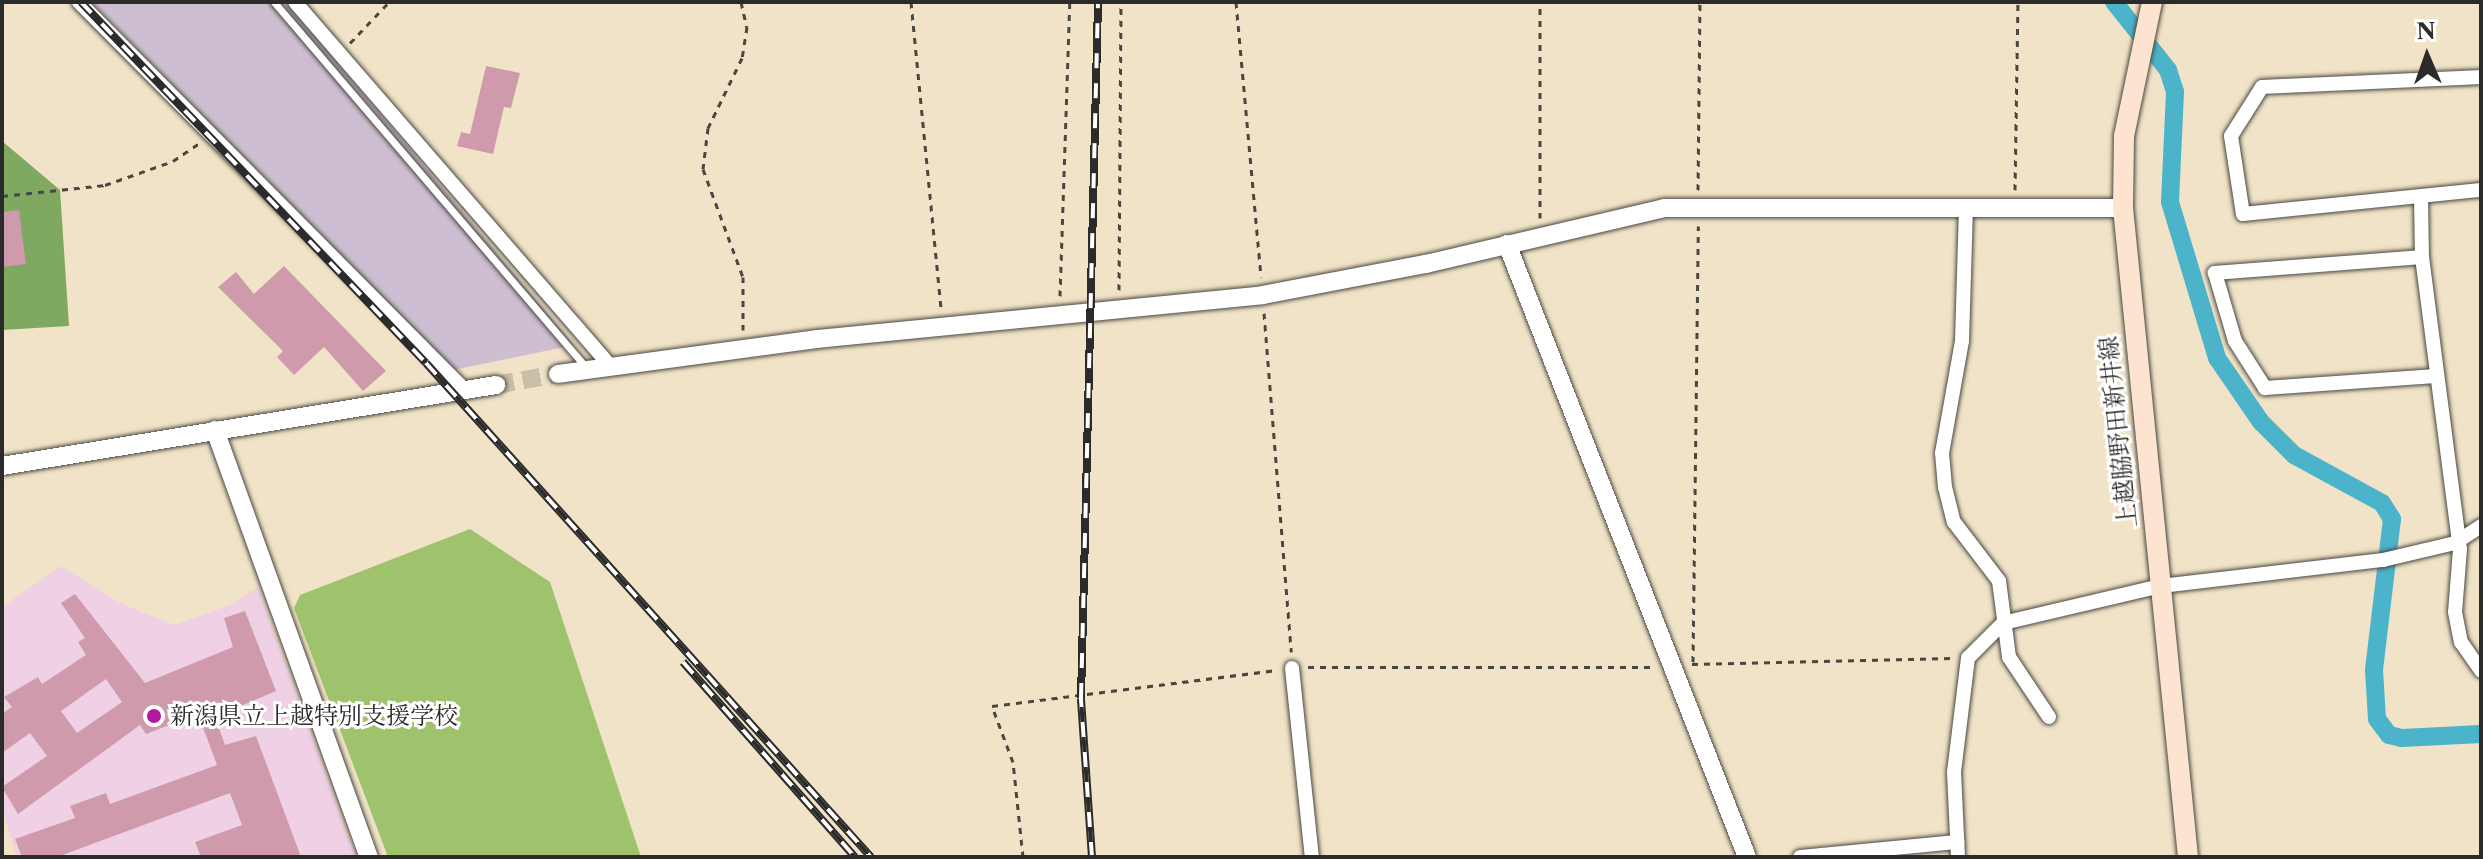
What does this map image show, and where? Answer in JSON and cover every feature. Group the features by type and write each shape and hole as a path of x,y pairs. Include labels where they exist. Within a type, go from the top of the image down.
{"main road":[{"name":"上越脇野田新井線","path":"2152,2 2124,136 2123,208 2188,857"}],"street":[{"path":"79,2 464,389"},
{"path":"295,2 611,367"},
{"path":"2481,77 2262,87 2231,136 2243,214 2481,190"},
{"path":"2421,196 2422,257 2455,543 2460,549 2455,612 2461,642 2481,671"},
{"path":"558,374 943,326 1263,295 1507,244 1623,214 1698,205 2123,208"},
{"path":"1966,207 1962,341 1942,453 1945,487 1954,522 1999,581 2009,657 2049,717"},
{"path":"1507,244 1747,857"},
{"path":"2422,257 2215,273 2235,341 2265,388 2436,376"},
{"path":"2,466 496,385"},
{"path":"215,430 369,857"},
{"path":"1800,857 1957,850 1954,772 1968,658 2003,623 2161,586 2383,560 2455,543 2481,526"},
{"path":"1292,668 1312,857"}],"lane":[{"path":"274,2 588,370"}],"path":[{"path":"338,52 389,2"},
{"path":"741,2 747,27 742,58 708,128 703,169 743,277 743,330"},
{"path":"911,2 943,326"},
{"path":"1059,316 1069,166 1070,2"},
{"path":"1120,311 1121,2"},
{"path":"1236,2 1292,668"},
{"path":"1540,2 1540,235"},
{"path":"1693,663 1700,2"},
{"path":"2015,208 2018,2"},
{"path":"2,196 105,185 173,161 210,137"},
{"path":"1023,857 1013,762 992,706 1292,668 1457,664 1674,668 1693,663 1968,658"}],"shaded area":[{"path":"91,2 287,2 574,345 453,370"},
{"name":"新潟県立上越特別支援学校","path":"61,566 120,603 174,625 233,604 258,587 356,857 17,857 2,808 2,607"}],"green space":[{"path":"2,141 60,190 69,326 2,330"},
{"path":"470,529 550,582 641,857 388,857 294,608 300,595"}],"building":[{"path":"486,66 520,73 511,108 504,107 493,154 457,146 461,132 470,134"},
{"path":"19,210 26,264 2,267 2,212"},
{"path":"284,266 386,371 363,391 324,347 294,375 277,357 283,351 218,287 236,272 254,294"},
{"path":"75,594 145,683 233,647 224,618 245,611 276,691 215,717 225,745 256,736 301,857 201,857 195,842 242,825 230,793 57,857 22,857 15,839 75,818 70,806 106,793 110,804 217,765 198,714 146,734 140,725 18,814 2,787 47,756 30,733 2,753 2,714 12,707 4,697 38,677 42,684 86,655 78,642 85,638 61,603","holes":["106,679 122,702 77,733 61,711"]}],"waterway":[{"path":"2114,2 2168,70 2175,92 2170,202 2217,358 2261,422 2294,455 2382,503 2392,519 2374,670 2377,719 2389,735 2402,738 2481,734"}],"tunnel":[{"path":"496,385 558,374"}],"railway":[{"path":"81,2 426,363 871,857"},
{"path":"1092,857 1081,698 1098,2"},
{"path":"683,662 855,857"}],"place":[{"name":"新潟県立上越特別支援学校","path":"154,716"}]}
